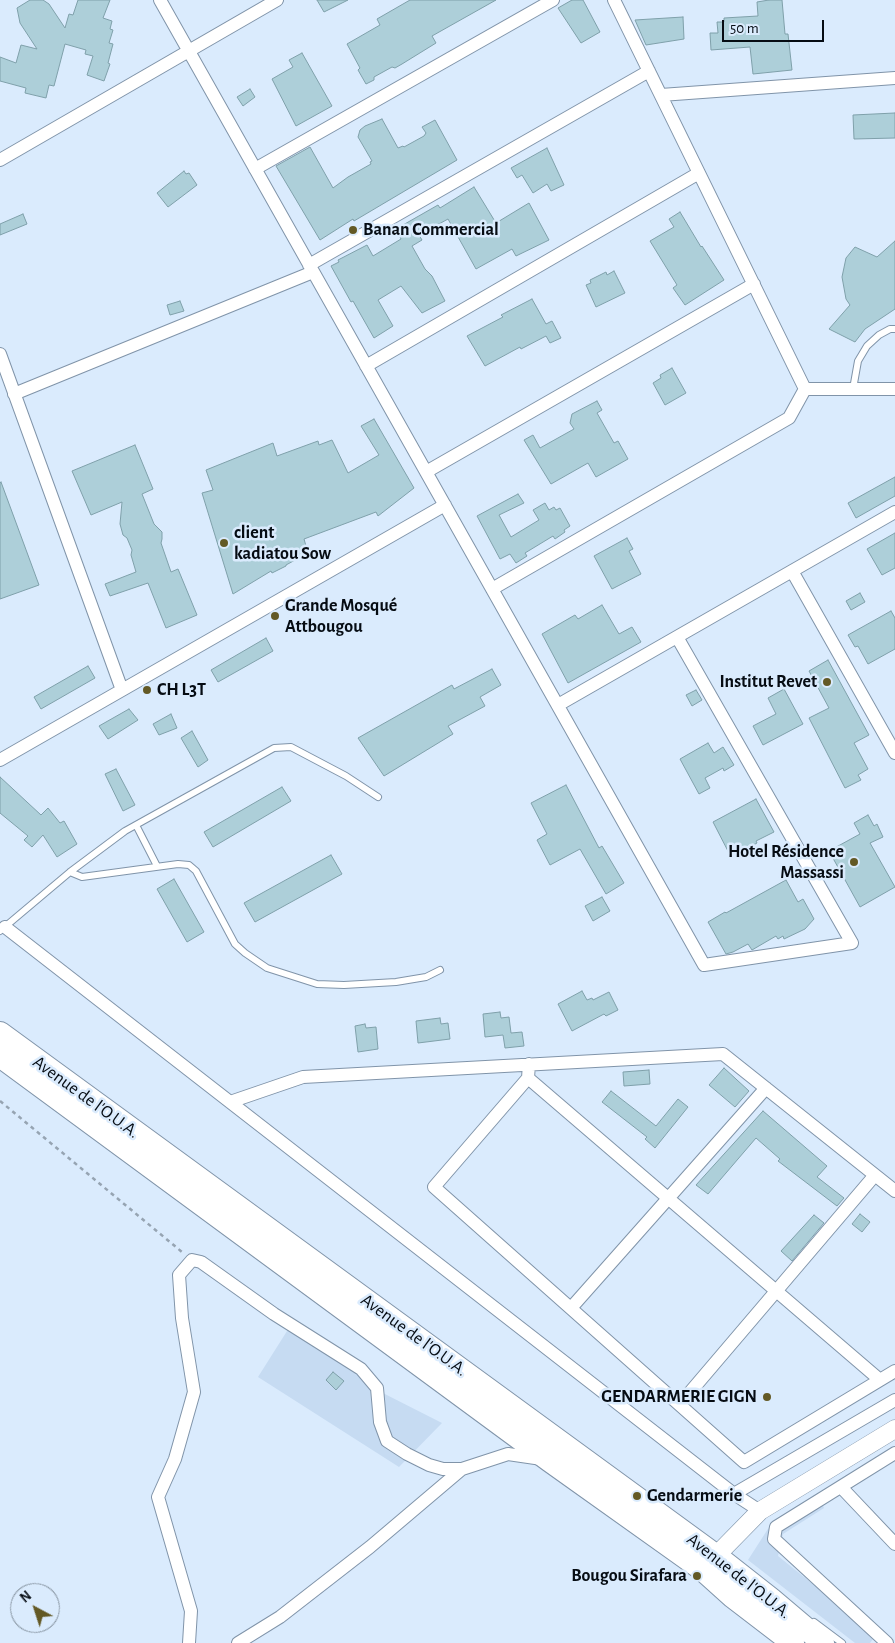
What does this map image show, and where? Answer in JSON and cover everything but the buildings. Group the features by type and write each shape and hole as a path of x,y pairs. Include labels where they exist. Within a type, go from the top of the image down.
{"highway":[{"name":"Avenue de l'O.U.A.","path":"0,1033 709,1563 733,1596 793,1643"},
{"name":"Avenue de l'O.U.A.","path":"0,1056 550,1461 709,1563 771,1598 823,1643"}],"street":[{"path":"160,0 704,965 852,943 677,637"},
{"path":"0,160 277,0"},
{"path":"255,169 553,0"},
{"path":"614,0 806,389"},
{"path":"14,394 311,269 649,71"},
{"path":"661,95 895,78"},
{"path":"366,366 700,173"},
{"path":"426,472 754,284"},
{"path":"0,354 122,690"},
{"path":"806,389 895,389"},
{"path":"492,589 789,418 806,389"},
{"path":"0,760 445,505"},
{"path":"558,705 895,512"},
{"path":"792,571 895,753"},
{"path":"2,929 230,1102 734,1494 760,1511"},
{"path":"230,1102 303,1077 723,1054 895,1191"},
{"path":"529,1064 528,1078 434,1186 744,1462 895,1371"},
{"path":"528,1078 880,1380"},
{"path":"571,1308 766,1088"},
{"path":"680,1404 874,1175"},
{"path":"189,1643 191,1611 158,1497 175,1458 194,1392 182,1318 179,1274 192,1260 201,1262 274,1314 362,1369 377,1388 380,1422 387,1441 407,1454 429,1465 443,1469 462,1469 508,1454 550,1461"},
{"path":"734,1494 893,1405"},
{"path":"709,1563 760,1511 895,1429"},
{"path":"887,1643 774,1539 776,1527 895,1453"},
{"path":"238,1643 280,1617 370,1547 462,1469"},
{"path":"841,1487 895,1544"}],"lane":[{"path":"854,389 858,361 866,346 878,335 895,328"},
{"path":"2,929 70,872 125,831 274,748 291,747 346,776 378,797"},
{"path":"136,825 157,866"},
{"path":"70,872 82,877 157,866 189,865 196,871 235,944 268,968 317,984 344,985 396,982 426,977 440,970"},
{"path":"733,1596 780,1643"},
{"path":"771,1598 802,1615"},
{"path":"809,1619 842,1643"}],"path":[{"path":"0,1101 192,1260"}],"shaded area":[{"path":"294,1320 373,1388 442,1423 399,1467 258,1377"},
{"path":"818,1493 824,1508 783,1534 778,1556 876,1635 870,1643 855,1643 748,1560 773,1521"}],"place":[{"name":"Banan Commercial","path":"353,230"},
{"name":"client kadiatou Sow","path":"224,543"},
{"name":"Grande Mosqué Attbougou","path":"275,616"},
{"name":"Institut Revet","path":"827,682"},
{"name":"CH L3T","path":"147,690"},
{"name":"Hotel Résidence Massassi","path":"854,862"},
{"name":"GENDARMERIE GIGN","path":"767,1397"},
{"name":"Gendarmerie","path":"637,1496"},
{"name":"Bougou Sirafara","path":"697,1576"}]}
